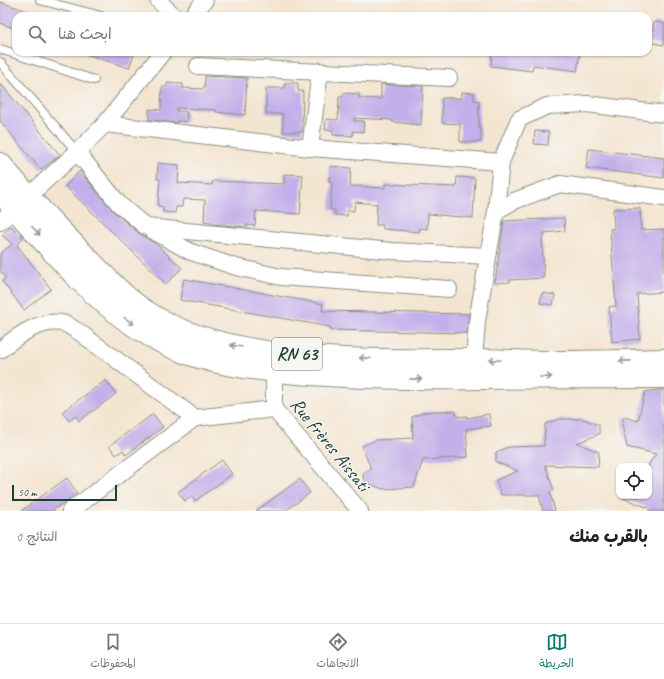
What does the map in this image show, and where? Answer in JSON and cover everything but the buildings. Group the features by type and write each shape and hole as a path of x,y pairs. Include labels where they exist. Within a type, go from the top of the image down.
{"main road":[{"path":"0,164 14,209"},
{"path":"0,192 71,270 115,311 139,328 188,354 214,361 274,362 337,376 419,379 664,377"},
{"name":"RN 63","path":"274,362 417,360 549,362 664,360"}],"street":[{"path":"158,0 170,12"},
{"path":"195,12 205,0"},
{"path":"14,209 77,152 105,124 160,56"},
{"path":"198,66 449,78"},
{"path":"310,148 320,71"},
{"path":"474,360 477,321 496,212 501,162 519,119 547,106 587,104 664,114"},
{"path":"105,124 310,148 501,162"},
{"path":"77,152 119,204 146,227 191,252 236,267 281,277 449,289"},
{"path":"496,212 514,201 560,184 664,198"},
{"path":"146,227 392,251 488,256"},
{"path":"0,350 31,328 50,323 66,324 195,418"},
{"name":"Rue frères Aissati","path":"274,362 274,409 360,511"},
{"path":"70,511 195,418 274,409"}],"lane":[{"path":"40,0 86,12"},
{"path":"66,0 78,10"},
{"path":"0,49 12,53"},
{"path":"21,56 94,80"},
{"path":"0,62 77,152"}]}
